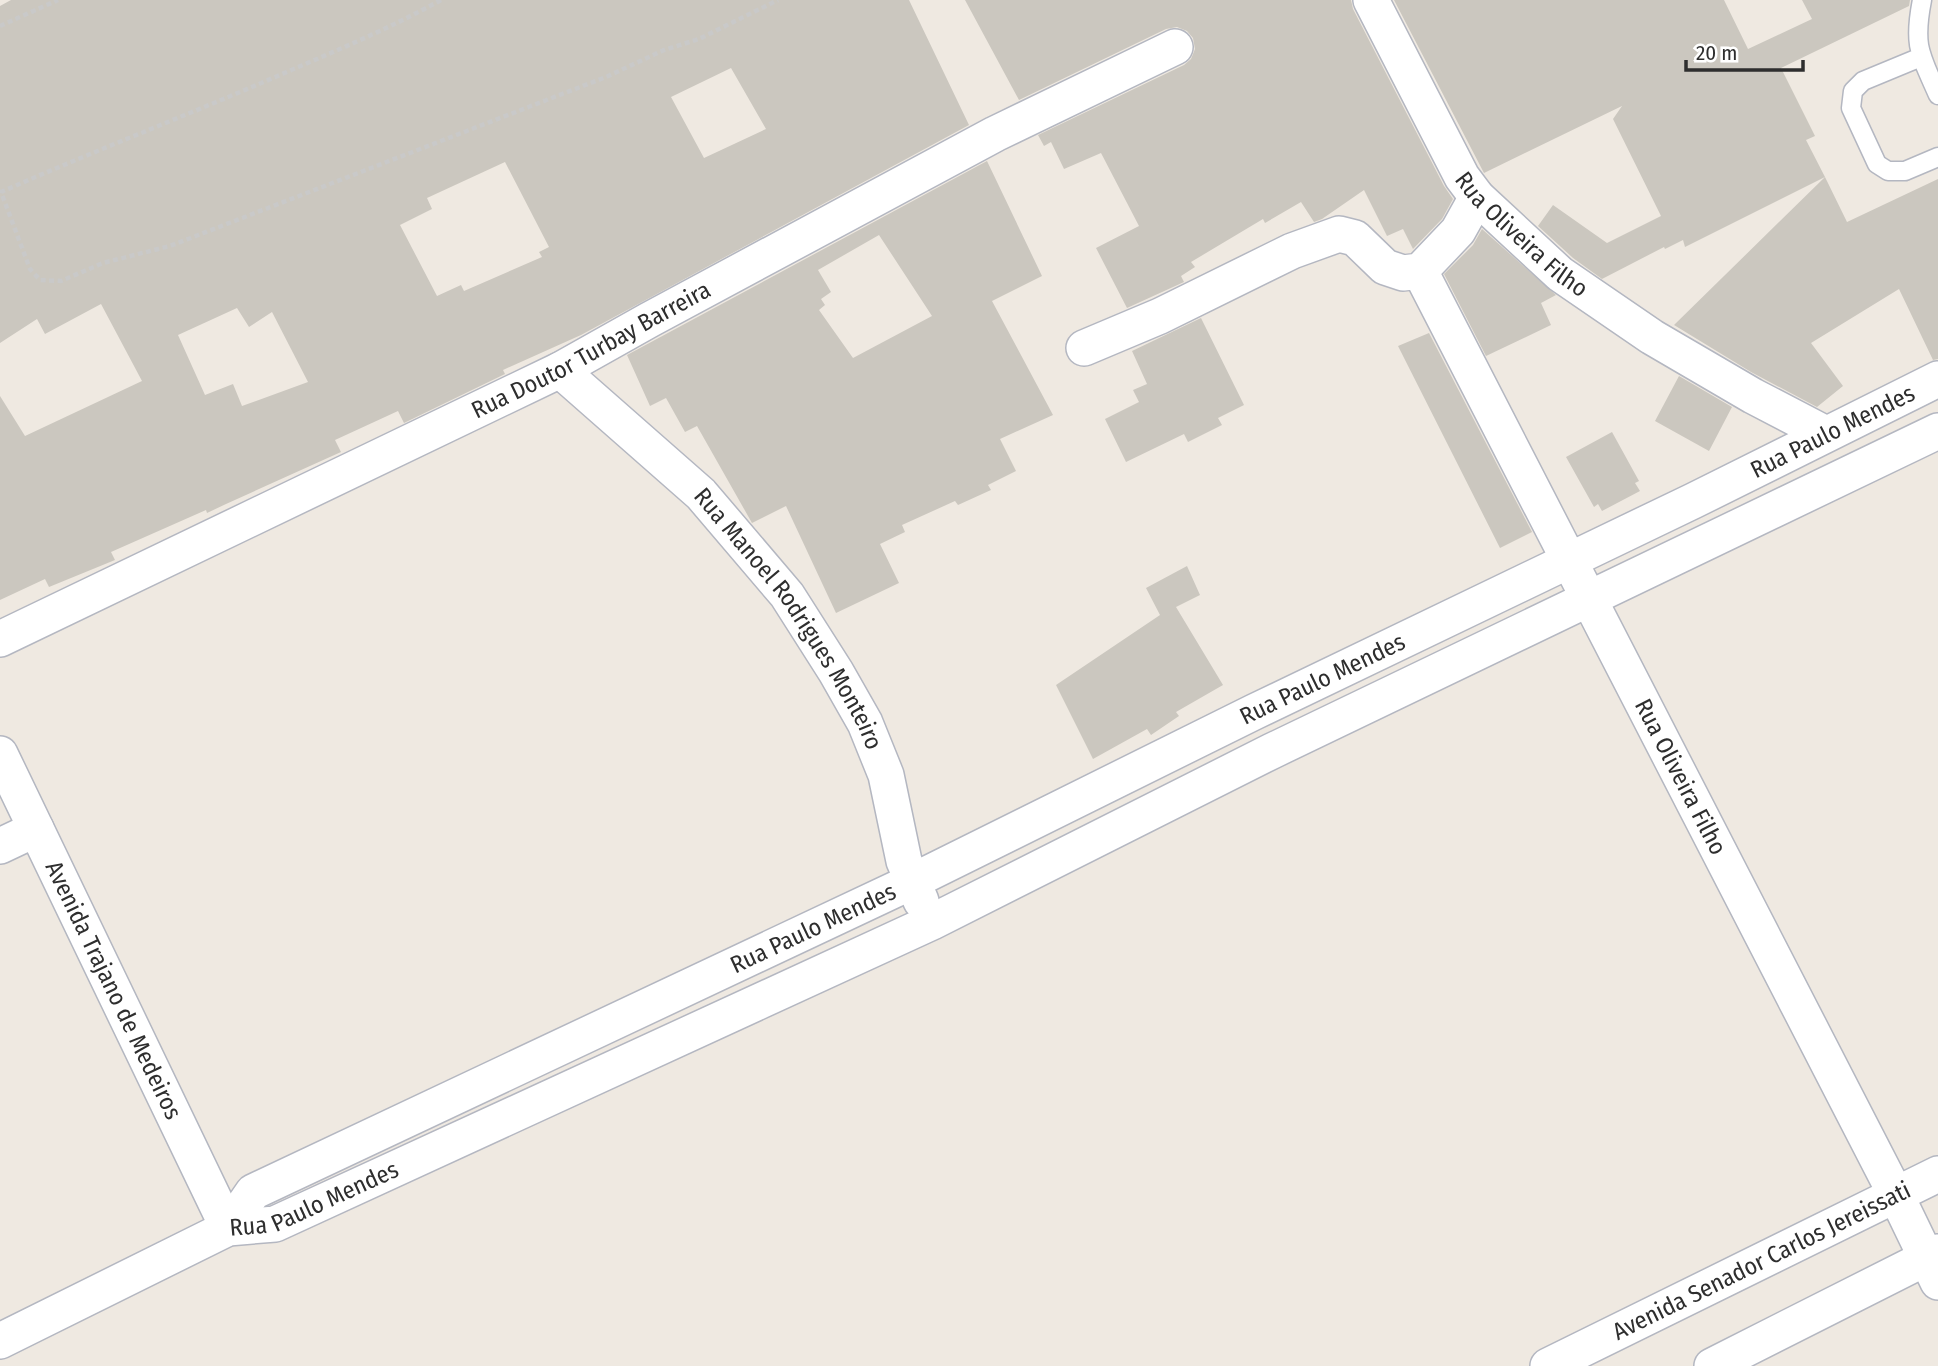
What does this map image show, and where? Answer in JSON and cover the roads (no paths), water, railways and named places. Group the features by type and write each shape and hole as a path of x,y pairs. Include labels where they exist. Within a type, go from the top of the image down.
{"street":[{"name":"Rua Oliveira Filho","path":"1371,0 1462,177 1477,197 1560,274 1652,337 1753,396 1826,434"},
{"name":"Rua Doutor Turbay Barreira","path":"0,639 560,370 995,134 1175,47"},
{"path":"1084,348 1160,316 1292,251 1339,234 1355,238 1385,267 1403,273 1420,271 1458,231 1477,197"},
{"name":"Rua Oliveira Filho","path":"1420,271 1934,1264"},
{"name":"Rua Manoel Rodrigues Monteiro","path":"560,370 701,495 787,595 865,723 886,775 911,882 932,922"},
{"name":"Rua Paulo Mendes","path":"228,1228 253,1192 911,882 1938,379"},
{"name":"Rua Paulo Mendes","path":"228,1228 275,1224 932,922 1272,751 1938,430"},
{"path":"1693,501 1714,539"},
{"path":"1254,712 1272,751"},
{"name":"Avenida Trajano de Medeiros","path":"0,754 228,1228"},
{"path":"0,846 36,828"},
{"name":"Avenida Senador Carlos Jereissati","path":"1548,1366 1938,1174"},
{"path":"0,1341 228,1228"},
{"path":"1712,1366 1934,1264"}],"lane":[{"path":"1922,0 1917,25 1917,47 1938,95"},
{"path":"1922,57 1863,81 1853,91 1851,108 1877,164 1888,171 1905,171 1938,157"}]}
